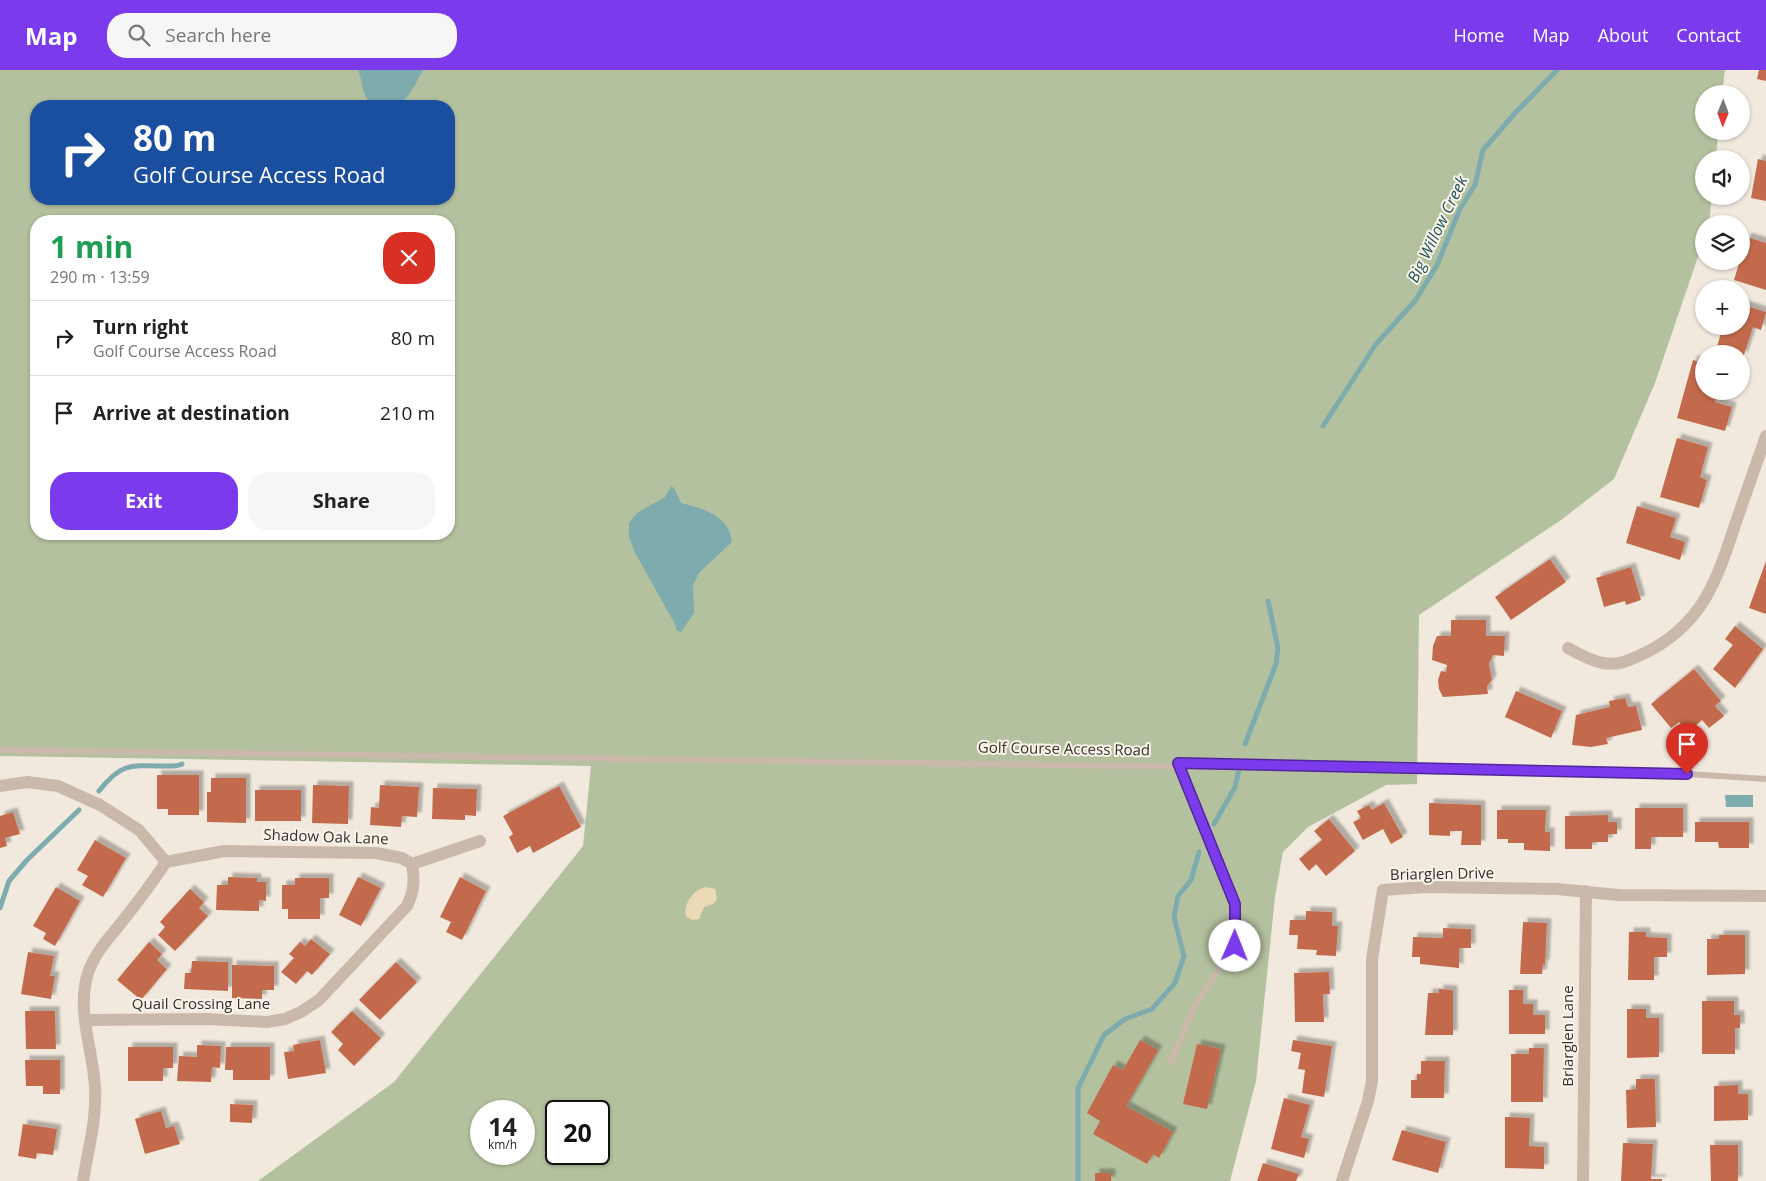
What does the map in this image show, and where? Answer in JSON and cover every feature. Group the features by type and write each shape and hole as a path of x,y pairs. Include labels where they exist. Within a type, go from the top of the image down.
{"street":[{"path":"1568,648 1603,663 1625,662 1651,650 1674,634 1693,616 1709,594 1720,569 1766,438"},
{"path":"0,786 27,782 58,786 100,806 139,830 166,862 94,960 85,989 84,1020 93,1066 96,1108 83,1181"},
{"path":"412,864 480,841"},
{"name":"Shadow Oak Lane","path":"166,862 224,851 390,854 412,864"},
{"name":"Quail Crossing Lane","path":"84,1020 207,1019 267,1022 285,1019 302,1012 319,1000 407,906 414,892 415,880 412,864"},
{"name":"Briarglen Drive","path":"1342,1181 1368,1101 1372,1081 1372,959 1383,890 1426,887 1586,891 1618,894 1766,896"},
{"name":"Briarglen Lane","path":"1584,1181 1586,891"}],"lane":[{"name":"Golf Course Access Road","path":"0,750 721,760 1178,763 1687,774 1766,780"},
{"path":"1170,1063 1196,1004 1235,946 1235,904 1178,763"}],"green space":[{"path":"0,70 1725,70 1723,85 1695,85 1695,140 1717,140 1717,150 1695,150 1695,205 1711,205 1710,215 1695,215 1695,265 1655,383 1614,479 1561,520 1419,615 1417,784 1386,785 1308,827 1283,852 1275,897 1256,1081 1230,1181 258,1181 394,1082 583,846 591,766 0,756"}],"sand":[{"path":"705,887 715,889 717,899 713,904 704,907 699,919 692,920 686,916 686,907 693,895"}],"water":[{"path":"358,70 423,70 408,96 403,100 368,100"},
{"path":"671,486 674,488 681,503 706,511 721,519 730,533 732,542 699,573 693,585 694,613 681,632 676,630 676,626 634,551 629,536 629,523 637,513 665,497"},
{"path":"1725,795 1753,795 1753,807 1726,807"}],"building":[{"path":"1759,70 1766,70 1766,81 1757,79"},
{"path":"1758,159 1766,161 1766,201 1751,198"},
{"path":"1750,238 1766,243 1766,290 1750,285 1750,280 1734,280 1737,270 1750,270"},
{"path":"1750,307 1766,312 1761,330 1753,327 1747,345 1717,345 1720,335 1750,335"},
{"path":"1693,360 1695,361 1695,400 1716,400 1715,402 1732,407 1725,431 1677,418"},
{"path":"1677,438 1708,447 1700,477 1707,480 1699,508 1660,497"},
{"path":"1637,506 1676,518 1670,537 1685,542 1680,560 1626,543"},
{"path":"1550,559 1566,582 1511,620 1495,597"},
{"path":"1766,561 1766,614 1749,608"},
{"path":"1631,567 1641,600 1626,605 1625,601 1604,607 1596,578"},
{"path":"1451,620 1486,620 1486,636 1505,636 1504,656 1493,655 1489,664 1492,680 1487,686 1488,694 1443,697 1439,689 1438,680 1441,671 1446,672 1447,665 1432,660 1433,646 1437,636 1451,636"},
{"path":"1735,626 1763,649 1735,688 1713,669 1733,645 1725,639"},
{"path":"1694,669 1721,701 1715,706 1724,716 1709,728 1702,720 1688,732 1679,722 1671,728 1651,704"},
{"path":"1516,691 1562,711 1551,738 1505,717"},
{"path":"1625,698 1628,707 1636,706 1642,730 1606,738 1608,744 1591,747 1572,745 1576,715 1610,707 1609,701"},
{"path":"157,775 199,775 199,815 168,815 168,809 157,809"},
{"path":"211,778 246,778 246,823 207,822 207,792 211,792"},
{"path":"313,785 349,786 348,824 312,823"},
{"path":"380,785 419,787 417,817 402,816 401,827 370,825 371,807 379,808"},
{"path":"559,786 581,827 533,853 530,846 517,853 509,837 513,834 503,816"},
{"path":"433,788 477,789 476,816 465,815 465,820 432,819"},
{"path":"255,790 301,790 301,821 255,821"},
{"path":"1384,803 1403,837 1391,844 1383,829 1363,840 1353,822 1361,818 1357,811 1369,805 1372,810"},
{"path":"1429,803 1481,805 1481,845 1461,845 1462,831 1450,831 1450,836 1429,835"},
{"path":"1635,808 1683,808 1683,837 1651,837 1651,849 1635,849"},
{"path":"1497,810 1546,810 1545,832 1550,832 1550,851 1524,850 1524,843 1508,843 1508,839 1497,839"},
{"path":"13,812 20,834 5,838 7,846 0,848 0,816"},
{"path":"1608,815 1608,822 1617,822 1617,834 1608,834 1608,842 1592,842 1592,849 1565,849 1565,816"},
{"path":"1329,819 1355,851 1326,876 1316,864 1309,871 1299,859 1322,840 1314,831"},
{"path":"1695,822 1749,822 1749,848 1719,848 1718,842 1695,842"},
{"path":"95,840 126,858 103,897 82,885 88,876 77,870"},
{"path":"228,877 257,878 257,882 266,882 266,901 259,900 259,911 216,910 217,885 228,885"},
{"path":"358,877 381,888 361,926 339,915"},
{"path":"460,877 486,891 462,940 446,932 451,922 440,917"},
{"path":"295,878 329,878 329,898 320,898 320,919 288,919 288,909 282,909 282,885 295,885"},
{"path":"56,887 80,901 55,946 43,939 46,933 33,926"},
{"path":"190,889 204,902 199,908 208,916 175,951 158,935 165,927 160,922"},
{"path":"1306,911 1332,912 1332,926 1338,926 1336,956 1316,955 1317,950 1297,949 1298,935 1289,935 1290,920 1306,920"},
{"path":"1523,922 1547,923 1545,965 1543,964 1542,974 1520,974"},
{"path":"1443,928 1471,929 1471,948 1459,948 1459,968 1420,964 1420,957 1412,957 1413,937 1443,938"},
{"path":"1629,932 1646,932 1646,937 1667,938 1667,957 1654,957 1654,980 1628,980"},
{"path":"1719,935 1745,935 1745,974 1707,975 1707,939 1719,939"},
{"path":"311,939 330,954 312,975 307,971 296,984 281,972 294,958 289,954 300,942 305,946"},
{"path":"149,942 162,954 157,960 167,969 141,1000 117,980"},
{"path":"28,952 54,956 50,976 55,976 51,999 21,994"},
{"path":"192,961 228,962 228,991 184,989 185,973 191,973"},
{"path":"396,962 417,982 380,1020 359,1000"},
{"path":"232,965 274,966 274,990 262,990 262,999 232,998"},
{"path":"1329,972 1330,994 1323,994 1324,1022 1295,1022 1294,973"},
{"path":"1439,989 1453,990 1453,1035 1425,1035 1428,993 1439,993"},
{"path":"1509,990 1523,990 1523,1004 1533,1004 1533,1015 1545,1015 1545,1034 1509,1034"},
{"path":"1702,1001 1734,1001 1734,1015 1740,1015 1740,1028 1735,1028 1735,1054 1702,1054"},
{"path":"1627,1009 1646,1009 1646,1018 1659,1018 1659,1057 1627,1058"},
{"path":"25,1011 55,1011 56,1049 26,1049"},
{"path":"352,1011 381,1038 354,1066 338,1050 343,1044 331,1032"},
{"path":"320,1040 326,1073 288,1079 284,1052 294,1051 293,1045"},
{"path":"1140,1040 1158,1050 1126,1106 1173,1132 1159,1158 1153,1154 1147,1164 1093,1134 1100,1121 1087,1113 1113,1065 1123,1070"},
{"path":"1293,1040 1332,1046 1324,1097 1302,1093 1305,1070 1298,1069 1301,1053 1291,1051"},
{"path":"1197,1044 1221,1049 1207,1109 1183,1104"},
{"path":"197,1045 221,1046 220,1068 212,1067 211,1082 177,1081 179,1056 197,1057"},
{"path":"128,1047 173,1047 173,1068 163,1068 163,1081 128,1081"},
{"path":"226,1047 270,1047 270,1080 233,1080 233,1070 225,1070"},
{"path":"1529,1048 1544,1048 1543,1102 1511,1102 1511,1054 1529,1054"},
{"path":"25,1060 60,1060 60,1094 43,1094 43,1086 26,1086"},
{"path":"1421,1061 1445,1061 1444,1098 1411,1098 1411,1080 1417,1080 1417,1074 1421,1074"},
{"path":"1636,1079 1655,1079 1656,1127 1627,1128 1626,1090 1636,1089"},
{"path":"1738,1085 1738,1094 1748,1094 1748,1120 1714,1121 1714,1086"},
{"path":"1284,1098 1310,1105 1301,1137 1309,1139 1304,1158 1271,1149"},
{"path":"230,1104 253,1105 252,1123 230,1122"},
{"path":"161,1111 166,1128 174,1126 180,1144 145,1154 135,1119"},
{"path":"1505,1117 1530,1118 1529,1146 1544,1147 1544,1169 1505,1168"},
{"path":"23,1124 57,1129 53,1155 37,1153 36,1159 18,1156"},
{"path":"1402,1130 1446,1142 1438,1173 1392,1160"},
{"path":"1623,1143 1653,1144 1651,1179 1662,1179 1662,1181 1621,1181"},
{"path":"1710,1145 1738,1145 1738,1181 1711,1181"},
{"path":"1263,1163 1299,1174 1296,1181 1257,1181"},
{"path":"1095,1173 1111,1173 1111,1181 1095,1181"}],"waterway":[{"name":"Big Willow Creek","path":"1323,426 1376,344 1415,301 1437,265 1460,209 1475,185 1483,150 1516,112 1557,70"},
{"name":"Big Willow Creek","path":"1245,744 1276,664 1278,648 1268,601"},
{"path":"99,791 113,776 126,768 133,766 177,766 182,764"},
{"name":"Big Willow Creek","path":"1214,824 1235,787 1239,770"},
{"path":"0,908 9,881 27,860 79,810"},
{"name":"Big Willow Creek","path":"1078,1181 1078,1088 1104,1035 1125,1019 1152,1009 1175,983 1184,956 1174,917 1178,896 1191,880 1199,852"}],"route":[{"path":"1235,946 1235,904 1203,830 1178,763 1687,774"}]}
